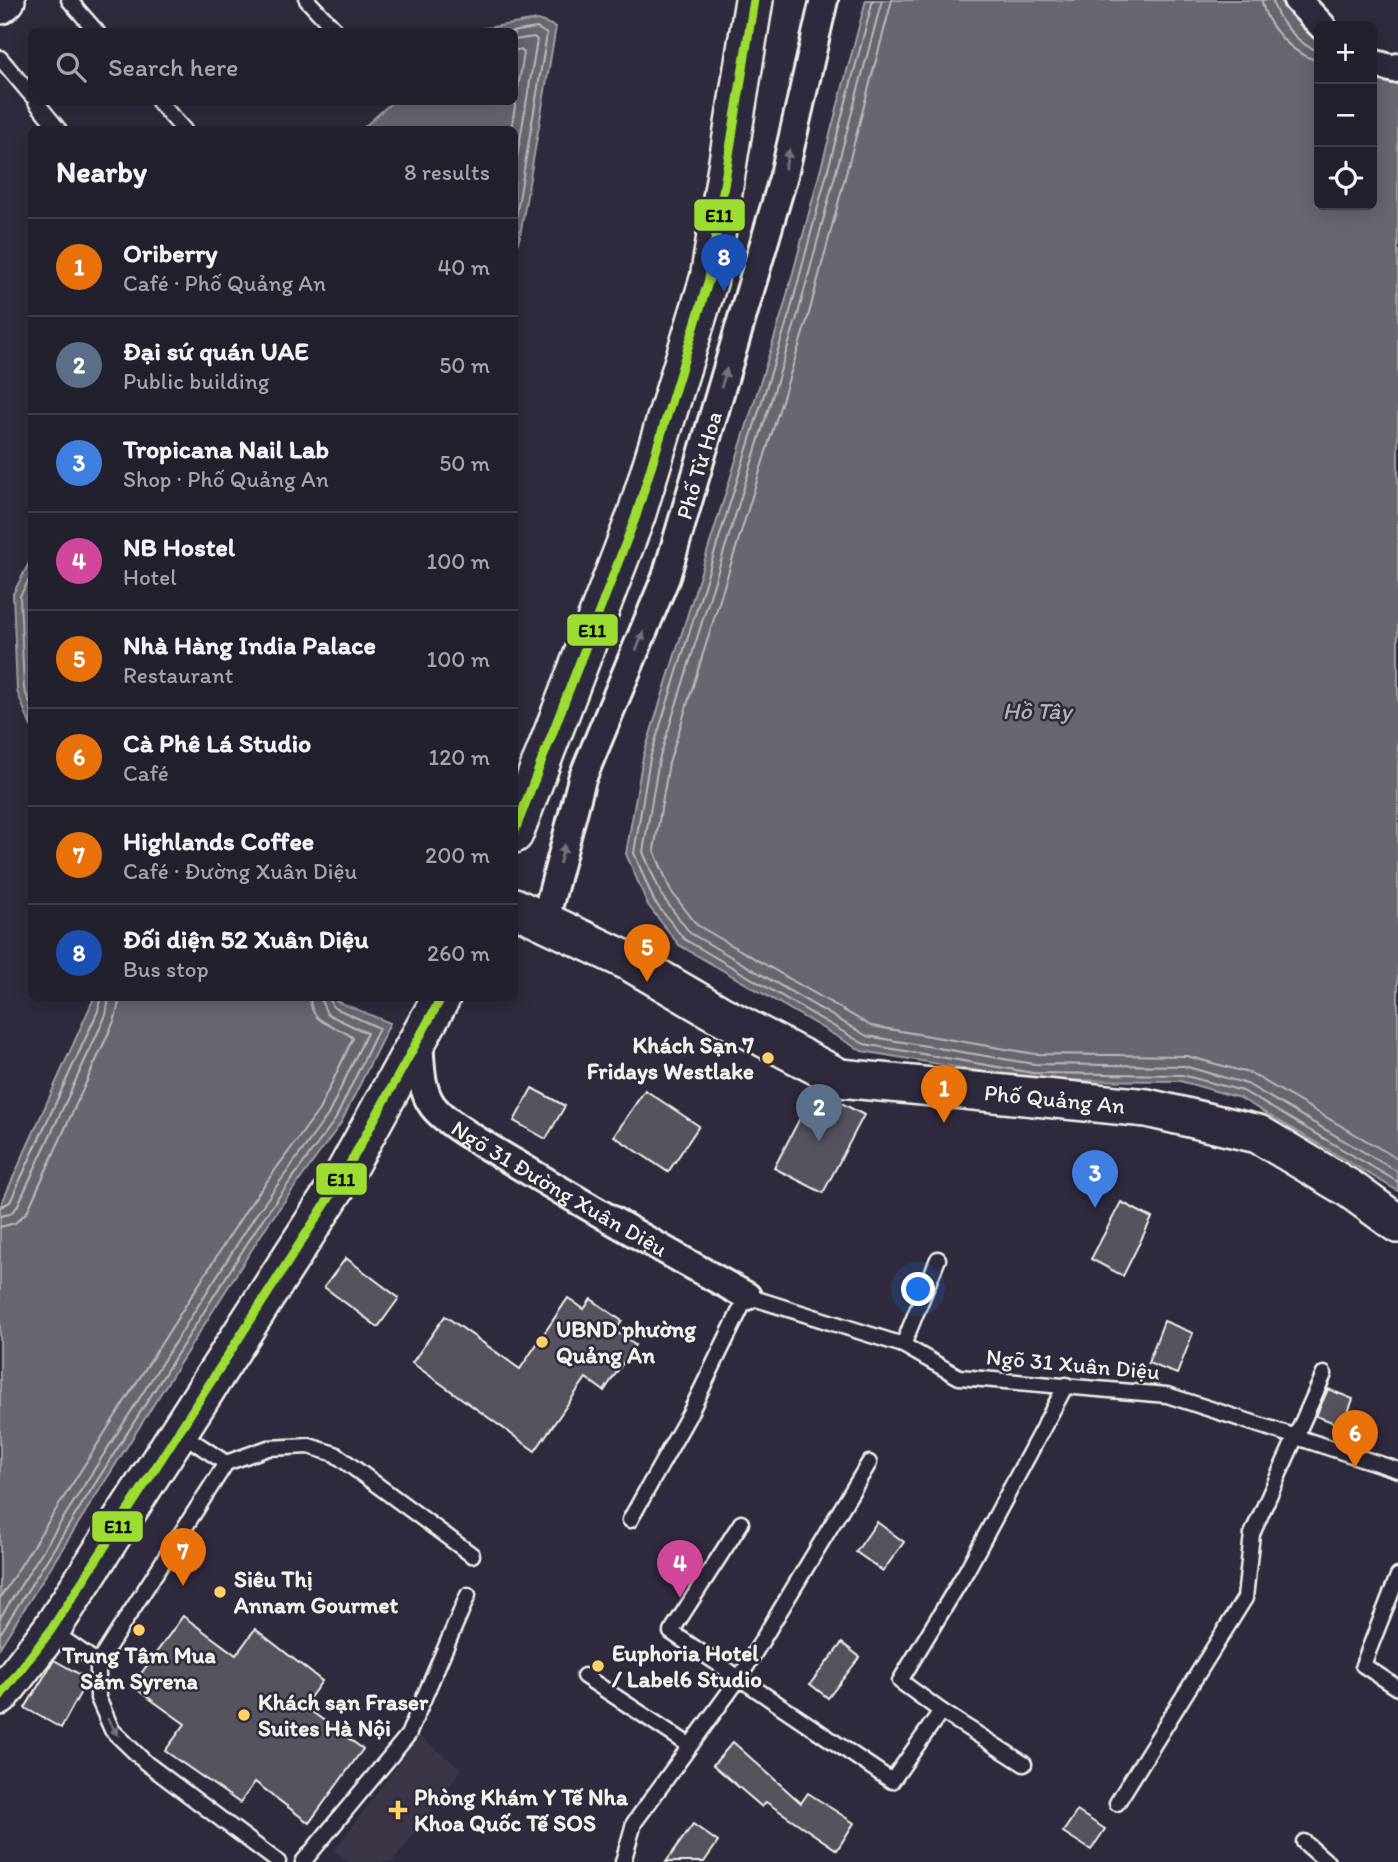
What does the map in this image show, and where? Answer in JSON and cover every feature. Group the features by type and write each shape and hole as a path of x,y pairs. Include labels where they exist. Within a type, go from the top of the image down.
{"street":[{"path":"0,5 6,0"},
{"path":"518,824 636,516 709,279 754,0"},
{"name":"Phố Từ Hoa","path":"530,913 666,577 784,175 824,0"},
{"path":"1297,0 1317,21"},
{"path":"1377,64 1394,69 1398,66"},
{"name":"Phố Quảng An","path":"530,913 630,962 719,1014 840,1078 1147,1108 1258,1134 1350,1189 1398,1224"},
{"path":"0,1696 51,1630 342,1178 419,1043 440,1001"},
{"name":"Ngõ 31 Đường Xuân Diệu","path":"419,1043 425,1090 432,1105 441,1115 624,1229 747,1296"}],"lane":[{"path":"69,0 94,28"},
{"path":"307,0 333,28"},
{"path":"0,58 28,91"},
{"path":"38,105 56,126"},
{"path":"162,105 180,126"},
{"path":"903,1345 938,1259"},
{"path":"630,1520 690,1413 747,1296"},
{"name":"Ngõ 31 Xuân Diệu","path":"747,1296 903,1345 959,1377 1167,1395 1398,1469"},
{"path":"1117,1803 1245,1598 1252,1534 1324,1374"},
{"path":"1024,1764 941,1711 900,1681 967,1570 1066,1385"},
{"path":"179,1432 226,1463"},
{"path":"278,1862 146,1763 112,1731 98,1698 98,1663 226,1463 268,1448 309,1446 335,1454 472,1555"},
{"path":"625,1861 634,1823 740,1676 869,1463"},
{"path":"741,1523 671,1632 892,1781 941,1711"},
{"path":"1398,1576 1363,1665 1398,1688"},
{"path":"303,1862 408,1735 468,1595"},
{"path":"51,1630 98,1663"},
{"path":"584,1676 689,1745"},
{"path":"1304,1842 1327,1862"}],"shaded area":[{"name":"Phòng Khám Y Tế Nha Khoa Quốc Tế SOS","path":"419,1736 462,1769 393,1862 349,1862 334,1851"}],"water":[{"name":"Hồ Tây","path":"866,0 1286,0 1314,31 1314,210 1377,210 1377,74 1398,77 1398,1191 1240,1098 1180,1081 1033,1080 862,1051 679,945 648,905 626,854 643,757 783,310"},
{"path":"538,20 556,27 518,242 518,126 365,126 389,105 518,105 518,28 486,28"},
{"path":"28,565 28,719 17,691 13,594"},
{"path":"93,1001 336,1001 390,1023 341,1123 268,1224 0,1647 0,1207"}],"building":[{"path":"532,1088 565,1106 546,1139 514,1121"},
{"path":"815,1089 864,1115 823,1193 774,1168"},
{"path":"645,1090 699,1126 668,1172 614,1136"},
{"path":"1121,1202 1152,1218 1123,1276 1091,1259"},
{"path":"346,1258 399,1298 378,1327 324,1287"},
{"path":"568,1298 584,1309 591,1299 622,1321 615,1331 635,1345 604,1391 586,1378 535,1451 412,1363 445,1316 520,1369"},
{"path":"1164,1321 1193,1333 1177,1374 1148,1363"},
{"path":"1328,1389 1353,1399 1343,1426 1316,1416"},
{"path":"877,1522 904,1542 883,1571 856,1552"},
{"name":"Khách sạn Fraser Suites Hà Nội","path":"183,1616 236,1655 255,1629 322,1681 304,1706 363,1749 309,1823 255,1782 240,1803 165,1751 185,1724 132,1686"},
{"path":"842,1643 860,1657 828,1698 810,1684"},
{"path":"54,1660 88,1679 61,1728 25,1708"},
{"path":"733,1742 801,1803 808,1793 854,1823 837,1850 766,1802 762,1807 713,1765"},
{"path":"1077,1811 1105,1829 1091,1850 1063,1832"},
{"path":"693,1824 718,1842 704,1862 666,1862"}],"transit line":[{"name":"E11","path":"518,823 636,516 709,279 754,0"},
{"name":"E11","path":"0,1696 51,1630 342,1178 439,1001"}],"place":[{"name":"Đối diện 52 Xuân Diệu","path":"724,292"},
{"name":"Nhà Hàng India Palace","path":"647,982"},
{"name":"Khách Sạn 7 Fridays Westlake","path":"768,1058"},
{"name":"Oriberry","path":"944,1123"},
{"name":"Đại sứ quán UAE","path":"819,1142"},
{"name":"Tropicana Nail Lab","path":"1095,1208"},
{"name":"UBND phường Quảng An","path":"542,1342"},
{"name":"Cà Phê Lá Studio","path":"1355,1468"},
{"name":"Highlands Coffee","path":"183,1586"},
{"name":"Siêu Thị Annam Gourmet","path":"220,1592"},
{"name":"NB Hostel","path":"680,1598"},
{"name":"Trung Tâm Mua Sắm Syrena","path":"139,1630"},
{"name":"Euphoria Hotel / Label6 Studio","path":"598,1666"},
{"name":"Khách sạn Fraser Suites Hà Nội","path":"244,1715"},
{"name":"Phòng Khám Y Tế Nha Khoa Quốc Tế SOS","path":"398,1810"}]}
